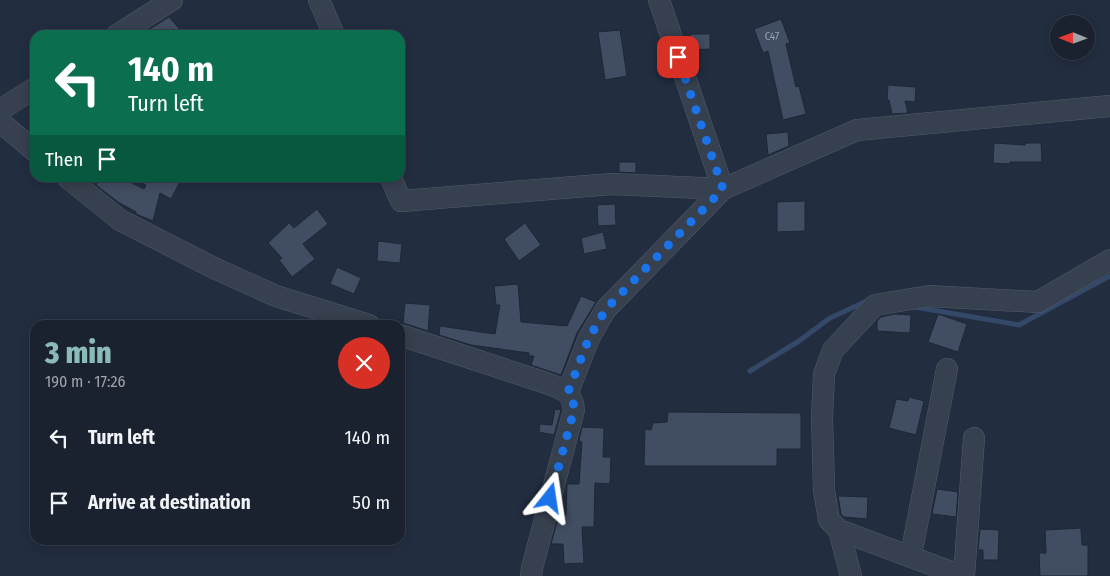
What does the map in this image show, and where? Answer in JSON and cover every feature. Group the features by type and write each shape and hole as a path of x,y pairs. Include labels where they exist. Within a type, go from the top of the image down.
{"street":[{"path":"125,30 172,0"},
{"path":"319,0 332,30"},
{"path":"659,0 723,189"},
{"path":"0,110 30,91"},
{"path":"568,392 589,338 606,309 723,189 858,130 1110,106"},
{"path":"0,122 30,147"},
{"path":"73,182 120,220 214,268 276,296 353,320"},
{"path":"393,182 401,201 612,184 723,189"},
{"path":"851,576 838,530 829,520 824,490 822,418 824,374 833,350 875,305 929,296 1038,302 1110,260"},
{"path":"405,337 546,382 568,392 573,400 574,410 531,576"},
{"path":"911,555 947,369"},
{"path":"838,530 911,555 963,576 974,438"}],"building":[{"path":"169,17 181,30 148,30"},
{"path":"781,19 790,43 786,44 796,87 799,86 806,114 783,120 768,51 763,53 754,29"},
{"path":"620,30 627,76 605,80 598,32"},
{"path":"690,34 710,34 710,49 690,50"},
{"path":"888,85 916,87 915,102 905,101 908,113 892,114 889,100 887,100"},
{"path":"788,132 789,146 768,155 766,134"},
{"path":"994,143 1025,145 1025,143 1041,143 1042,162 993,163"},
{"path":"619,162 636,162 636,173 619,172"},
{"path":"98,182 130,182 144,189 146,185 140,182 180,182 171,199 160,193 153,221 136,214 136,212 118,202 96,185"},
{"path":"805,201 805,231 777,232 777,202"},
{"path":"615,204 616,225 598,226 597,205"},
{"path":"317,209 328,224 303,244 315,259 292,277 279,260 282,258 268,243 289,223 294,228"},
{"path":"525,223 541,245 519,261 504,239"},
{"path":"603,232 607,249 584,254 581,238"},
{"path":"378,241 402,244 400,263 377,261"},
{"path":"337,267 361,278 354,294 330,284"},
{"path":"518,284 521,322 567,326 581,296 596,302 577,333 561,375 531,365 534,356 529,356 529,353 471,345 439,335 440,326 495,334 500,305 496,305 494,286"},
{"path":"405,303 430,305 428,331 405,324 405,320 403,320"},
{"path":"894,314 911,315 910,333 877,331 877,321 881,317"},
{"path":"938,314 967,324 958,352 928,342"},
{"path":"909,397 924,401 916,435 889,428 896,399 908,401"},
{"path":"555,409 561,410 554,435 539,432 540,424 552,425"},
{"path":"668,412 801,413 801,449 777,449 777,466 644,466 645,429 651,430 653,423 667,422"},
{"path":"582,427 604,428 603,457 611,457 610,484 595,483 594,527 582,527 584,563 564,564 563,544 551,544 559,515 566,515 567,484 579,484 582,442 579,441"},
{"path":"937,489 958,492 956,517 932,514"},
{"path":"838,496 868,497 867,519 844,517 841,514"},
{"path":"1081,528 1082,545 1088,545 1088,576 1040,576 1039,553 1046,553 1045,530"},
{"path":"980,529 999,530 998,560 983,560 983,550 978,550"}],"waterway":[{"path":"915,307 1019,325 1110,276"},
{"path":"750,371 799,341 830,318 867,301"}],"route":[{"path":"550,498 574,410 573,400 568,392 589,338 606,309 723,189 678,57"}]}
